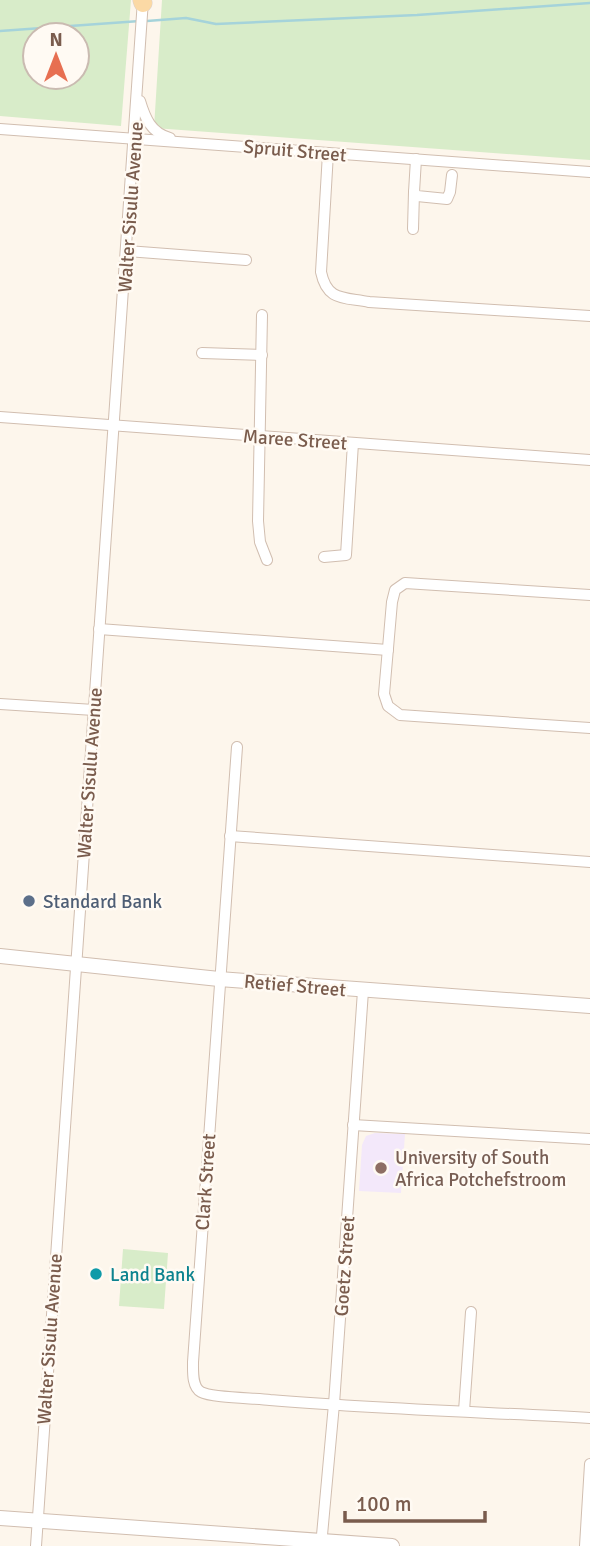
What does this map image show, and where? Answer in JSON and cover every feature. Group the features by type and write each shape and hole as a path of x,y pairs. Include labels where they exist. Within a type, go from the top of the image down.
{"street":[{"name":"Walter Sisulu Avenue","path":"36,1546 143,4"},
{"path":"138,95 152,128 162,136 180,141"},
{"name":"Spruit Street","path":"0,129 590,172"},
{"path":"328,153 321,272 328,292 369,302 590,316"},
{"path":"413,229 416,159"},
{"path":"414,192 425,198 447,199 452,175"},
{"path":"127,251 246,260"},
{"path":"262,315 258,522 260,542 267,560"},
{"path":"202,354 262,355"},
{"name":"Maree Street","path":"0,417 590,460"},
{"path":"324,557 346,555 353,443"},
{"path":"590,595 405,583 398,586 393,596 384,694 388,706 400,715 590,728"},
{"path":"99,629 388,649"},
{"path":"0,704 94,710"},
{"name":"Clark Street","path":"237,747 193,1376 200,1392 212,1395 334,1404"},
{"path":"230,836 590,862"},
{"name":"Retief Street","path":"0,956 219,979 590,1006"},
{"name":"Goetz Street","path":"321,1543 334,1404 363,991"},
{"path":"353,1125 590,1139"},
{"path":"464,1411 471,1312"},
{"path":"334,1404 590,1418"},
{"path":"584,1546 590,1464"},
{"path":"0,1518 391,1546"}],"shaded area":[{"name":"University of South Africa Potchefstroom","path":"375,1133 405,1134 401,1193 359,1191 362,1145 366,1136"}],"green space":[{"path":"0,0 131,0 121,126 0,116"},
{"path":"162,0 590,0 590,160 154,128"},
{"path":"123,1249 168,1253 164,1309 119,1306"}],"waterway":[{"path":"147,21 186,18 216,24 417,15 590,3"},
{"path":"0,31 140,21"}],"place":[{"name":"Standard Bank","path":"29,901"},
{"name":"University of South Africa Potchefstroom","path":"381,1168"},
{"name":"Land Bank","path":"96,1274"}]}
